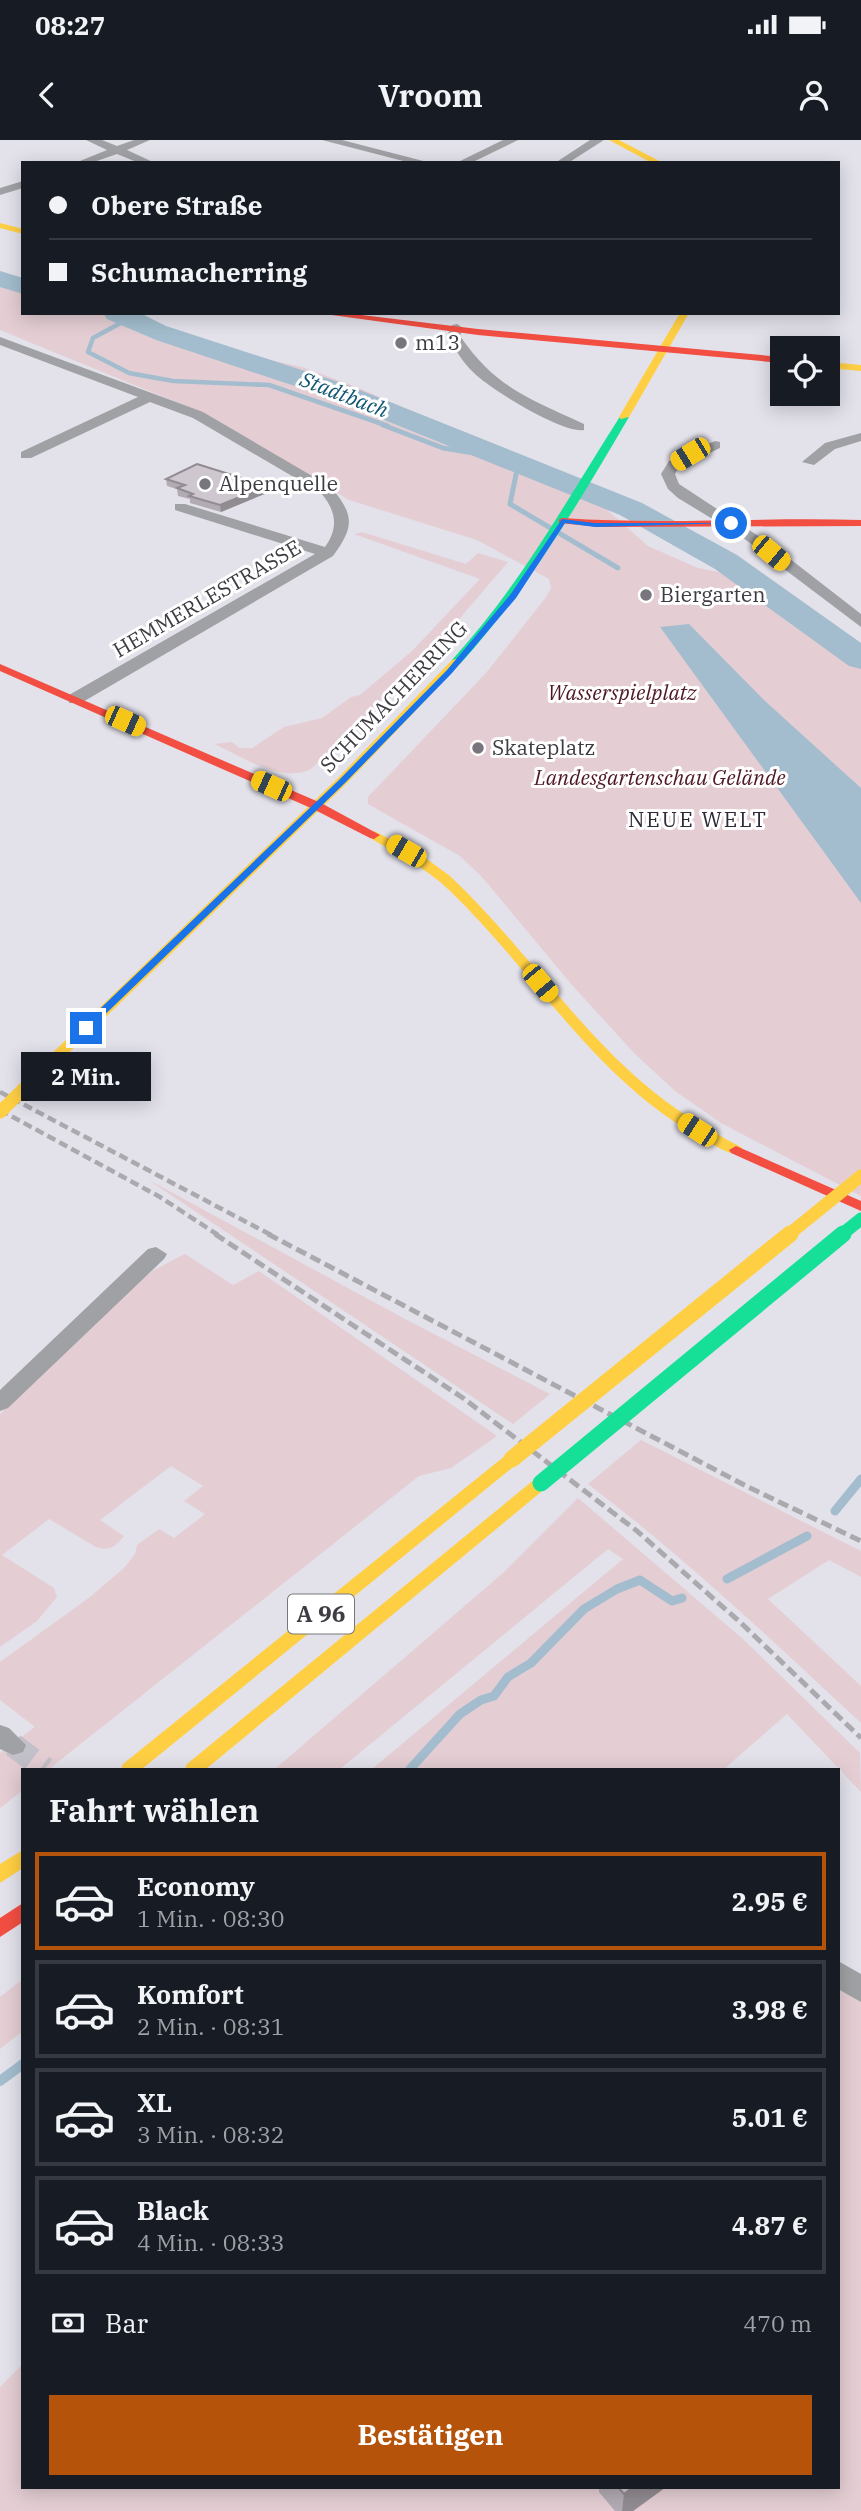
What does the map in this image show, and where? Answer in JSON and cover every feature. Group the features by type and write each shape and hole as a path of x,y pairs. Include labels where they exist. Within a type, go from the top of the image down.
{"main road":[{"path":"613,140 655,161"},
{"path":"0,225 21,231"},
{"path":"339,315 668,346 770,351"},
{"name":"SCHUMACHERRING","path":"0,1112 317,806 490,627 545,551 684,315"},
{"path":"668,346 770,359"},
{"path":"840,357 861,359"},
{"path":"840,366 861,368"},
{"path":"560,524 861,523"},
{"path":"0,667 317,806 421,860 461,893 608,1062 648,1097 713,1140 861,1207"},
{"name":"A 96","path":"131,1768 861,1176"},
{"name":"A 96","path":"195,1768 861,1219"},
{"path":"0,1875 21,1859"},
{"path":"0,1929 21,1913"}],"street":[{"path":"92,140 146,161"},
{"path":"86,161 144,140"},
{"path":"328,140 419,161"},
{"path":"465,161 512,140"},
{"path":"563,161 598,140"},
{"path":"0,192 21,185"},
{"path":"457,328 453,336 472,365 485,376 514,396 579,427"},
{"path":"0,341 152,396 232,432 326,490 339,506 343,521"},
{"path":"26,455 152,396"},
{"path":"810,461 830,446 861,437"},
{"path":"715,445 674,464 668,474 669,482 686,498 731,523 861,622"},
{"path":"180,507 328,553"},
{"name":"HEMMERLESTRASSE","path":"75,699 328,553 339,538 343,521"},
{"path":"0,1403 156,1254"},
{"path":"840,1974 861,1990"}],"green space":[{"name":"Landesgartenschau Gelände","path":"0,275 21,282 21,315 142,315 175,334 230,351 302,367 354,386 546,469 558,488 605,508 648,546 698,568 769,582 861,644 861,1196 721,1123 675,1091 635,1054 572,985 482,877 460,856 368,804 368,797 486,673 547,596 551,588 549,579 477,540 349,500 210,416 0,330"},
{"path":"362,532 466,564 478,553 508,562 443,638 311,769 300,773 275,771 214,744 232,742 239,748 252,748 284,727 322,718 351,697 360,695 412,651 480,579 354,534"},
{"path":"147,1179 405,1319 550,1394 513,1424"},
{"path":"185,1254 233,1285 259,1271 497,1436 451,1468 419,1476 50,1768 21,1768 21,1792 0,1808 0,1753 35,1727 0,1700 0,1662 90,1597 124,1568 135,1554 137,1545 159,1529 174,1538 205,1514 184,1501 203,1486 171,1466 100,1520 124,1536 112,1547 96,1547 49,1519 2,1555 54,1588 57,1597 37,1621 0,1647 0,1414 154,1270"},
{"path":"641,1440 861,1551 861,1577 829,1560 768,1599 861,1686 861,1723 693,1570 588,1484"},
{"path":"578,1498 743,1639 860,1753 861,1792 787,1714 725,1768 373,1768 623,1559 608,1549 341,1768 276,1768 503,1573"},
{"path":"21,1981 21,2033 0,2049 0,1997"},
{"path":"840,1987 861,2001 861,2511 0,2511 0,2387 21,2366 21,2489 840,2489"}],"water":[{"path":"689,624 765,701 861,788 861,903 660,627"}],"building":[{"path":"197,464 267,486 220,505 189,496 193,494 177,488 185,485 166,479"}],"waterway":[{"name":"Stadtbach","path":"0,279 21,285"},
{"name":"Stadtbach","path":"121,315 154,328"},
{"path":"130,318 93,338 88,352 129,373 173,381 269,385 388,426"},
{"path":"166,334 335,390 631,509 726,562 861,659"},
{"path":"383,425 443,448 499,457"},
{"path":"518,465 510,504 618,568"},
{"path":"835,1511 861,1479"},
{"path":"727,1579 807,1536"},
{"path":"411,1768 460,1714 481,1700 494,1696 508,1677 531,1663 584,1609 617,1589 640,1580 672,1601 682,1598"},
{"path":"0,2081 21,2065"}],"tunnel":[{"path":"13,1745 44,1768"}],"railway":[{"path":"0,1092 271,1235"},
{"path":"0,1110 160,1197 218,1235"},
{"path":"215,1234 463,1398 637,1531 741,1623 861,1738"},
{"path":"268,1234 748,1487 861,1541"}],"traffic: fast":[{"path":"456,662 505,605 526,575 567,513 624,417"},
{"path":"541,1483 861,1219"}],"traffic: slow":[{"path":"613,140 655,161"},
{"path":"0,225 21,231"},
{"path":"624,417 684,315"},
{"path":"840,366 861,368"},
{"path":"47,1066 342,781 456,662"},
{"path":"374,835 421,860 456,889 584,1034 639,1087 701,1132 736,1150"},
{"path":"0,1112 47,1066"},
{"path":"512,1459 861,1176"},
{"path":"131,1768 512,1459"},
{"path":"195,1768 541,1483"},
{"path":"0,1875 21,1859"}],"traffic: jam":[{"path":"338,315 478,332 770,359"},
{"path":"563,521 637,524 861,523"},
{"path":"0,667 317,806 374,835"},
{"path":"736,1150 861,1207"},
{"path":"0,1929 21,1913"}],"place":[{"name":"m13","path":"401,343"},
{"name":"Alpenquelle","path":"205,484"},
{"name":"Biergarten","path":"646,595"},
{"name":"Skateplatz","path":"478,748"}],"district":[{"name":"NEUE WELT","path":"698,820"}],"route":[{"path":"86,1028 342,781 449,671 490,627 545,551 562,521 595,525 731,523"}],"park label":[{"name":"Wasserspielplatz","path":"622,693"}]}
